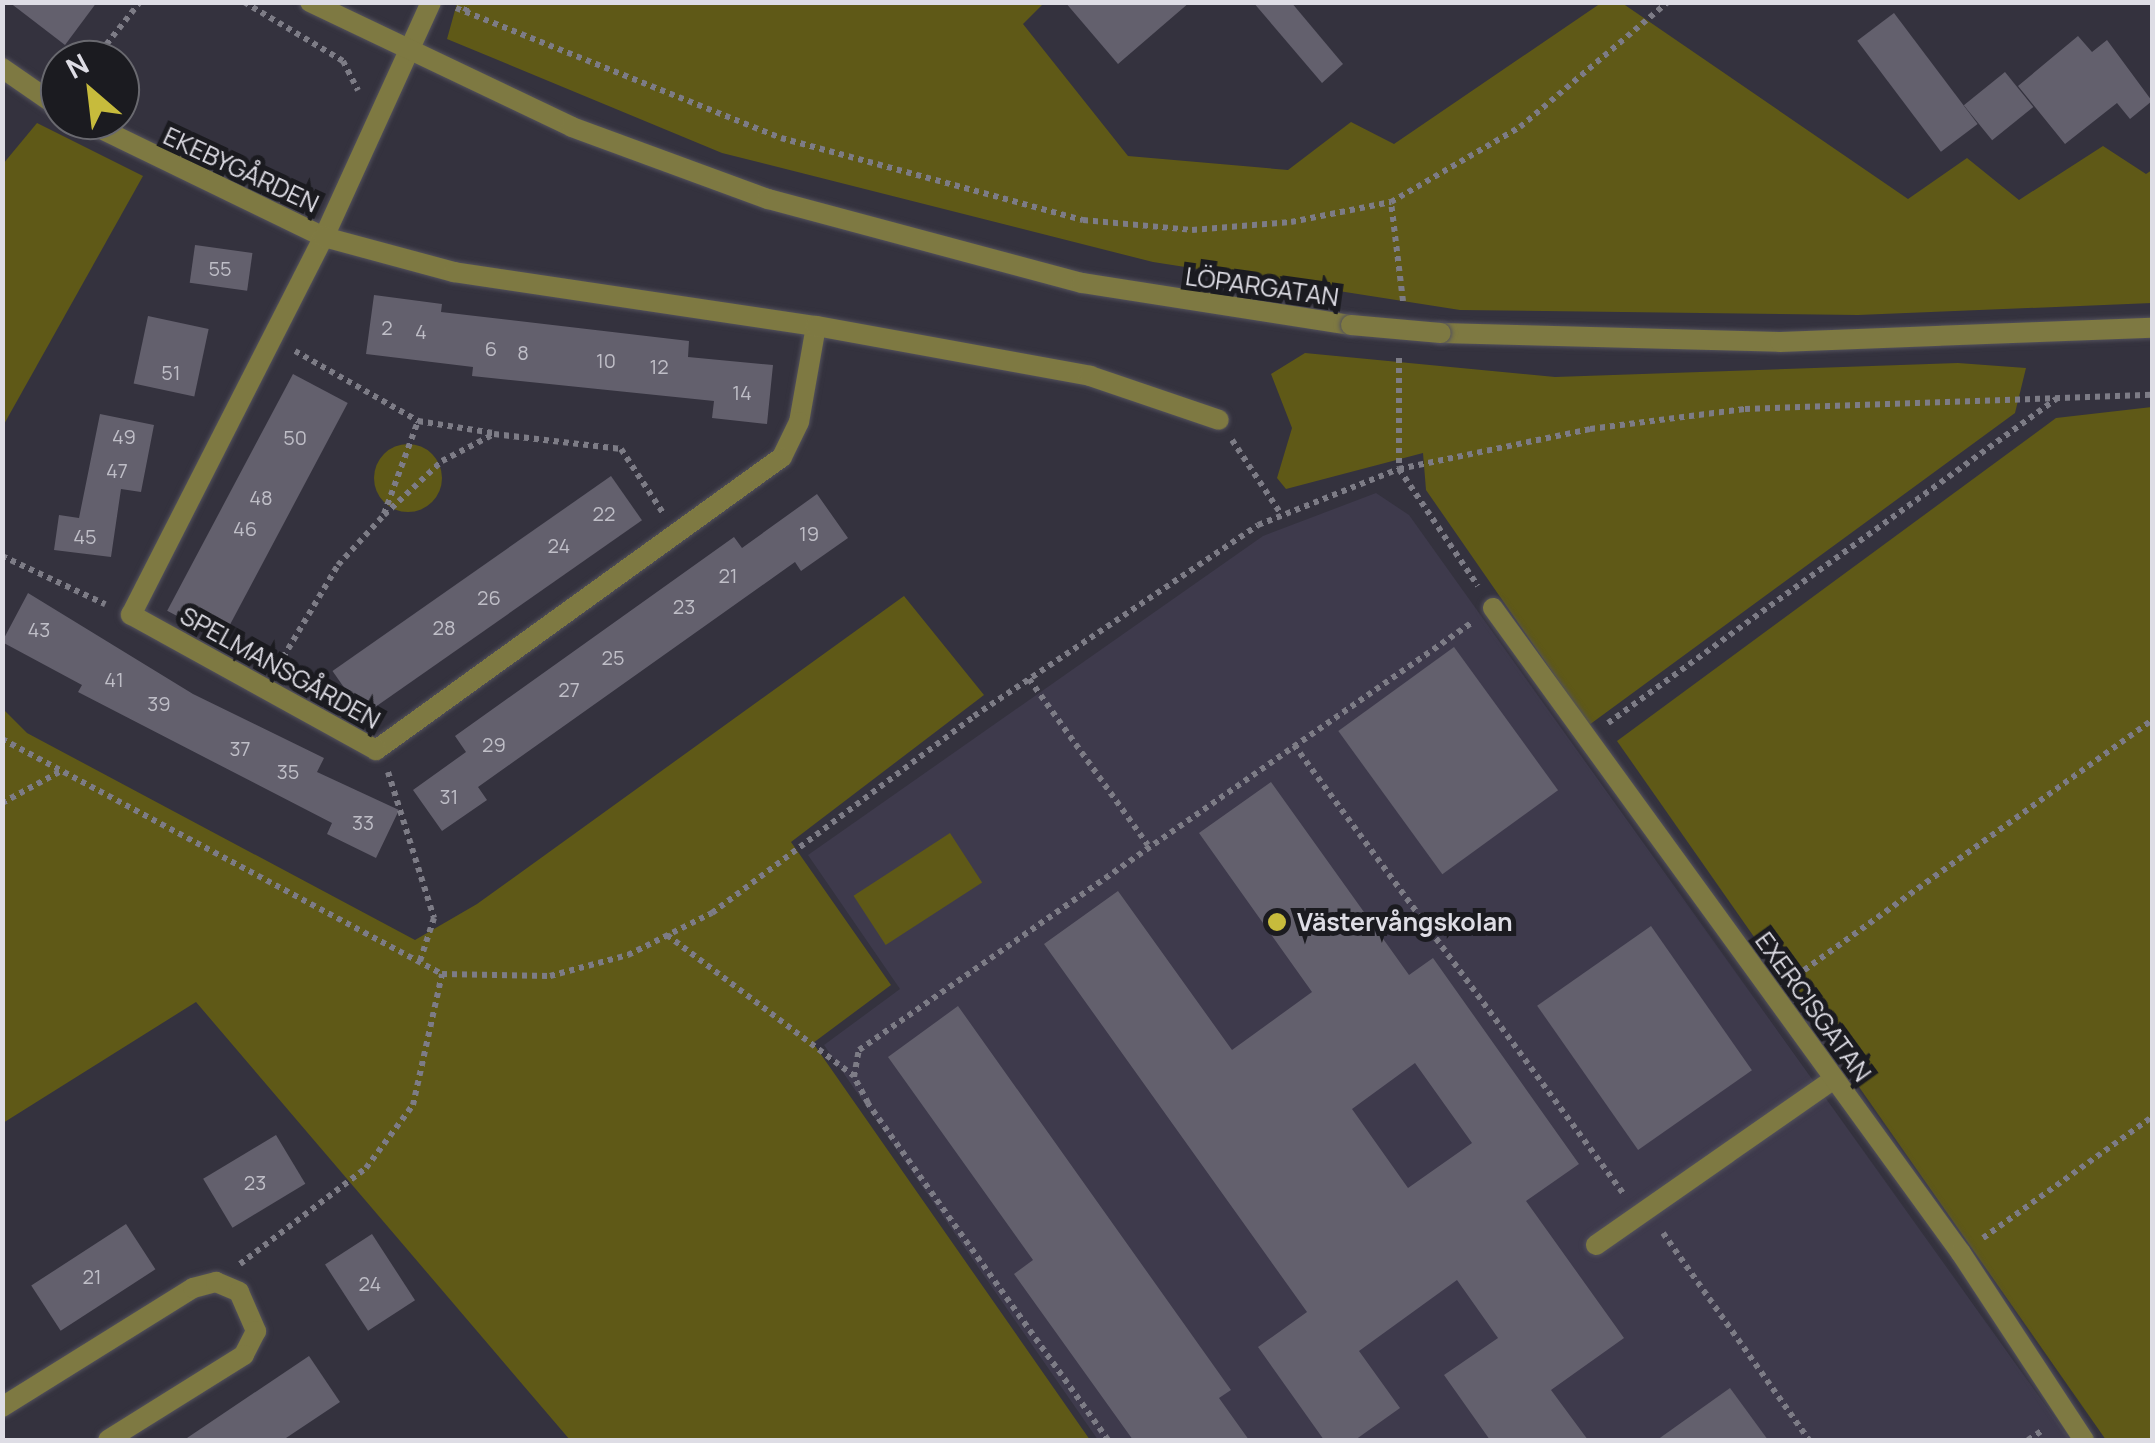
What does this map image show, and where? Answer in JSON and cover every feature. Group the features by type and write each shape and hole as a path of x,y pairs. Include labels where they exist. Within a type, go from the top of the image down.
{"street":[{"name":"LÖPARGATAN","path":"310,2 404,52 572,127 786,205 1082,283 1352,325 1442,333 1760,342 2152,328"},
{"path":"131,615 324,237 404,52 431,2"},
{"path":"2,68 40,94"},
{"name":"EKEBYGÅRDEN","path":"124,140 324,237"},
{"path":"324,237 438,269 816,326 1090,376 1219,420"},
{"name":"SPELMANSGÅRDEN","path":"131,615 376,750 782,458 799,422 816,326"},
{"name":"EXERCISGATAN","path":"1492,608 1961,1254 2084,1440"},
{"path":"1596,1245 1834,1078"},
{"path":"2,1407 193,1288 216,1282 239,1292 253,1311 256,1331 244,1355 108,1440"}],"path":[{"path":"110,40 140,2"},
{"path":"244,2 343,61 358,100"},
{"path":"445,2 781,138 1082,220 1192,230 1292,222 1391,202 1520,127 1668,2"},
{"path":"466,12 470,2"},
{"path":"1391,202 1402,242 1403,306"},
{"path":"272,338 418,421 621,449 676,531"},
{"path":"854,1076 859,1050 1492,608 1399,469 1400,342"},
{"path":"2,739 442,974 550,976 668,936 712,913 1029,679 1281,514 1399,469 1590,429 1746,409 2152,395"},
{"path":"1587,738 2057,398"},
{"path":"1219,420 1281,514"},
{"path":"384,514 418,421"},
{"path":"265,689 338,565 384,514 442,460 494,434"},
{"path":"2,556 131,615"},
{"path":"1029,679 1148,845"},
{"path":"1772,992 2152,720"},
{"path":"1294,744 1608,1183 1646,1209 1809,1440"},
{"path":"376,750 434,918 420,961"},
{"path":"2,802 63,770"},
{"path":"668,936 854,1076 1108,1440"},
{"path":"216,1282 366,1168 413,1104 442,974"},
{"path":"1961,1254 2152,1117"}],"shaded area":[{"path":"457,3 1044,3 1023,24 1128,156 1288,170 1351,122 1394,144 1601,3 1622,3 1908,199 1967,158 2019,200 2103,146 2146,174 2152,170 2152,303 1858,315 1460,310 1153,262 722,153 447,39"},
{"path":"37,123 40,140 71,140 143,176 3,426 3,164"},
{"path":"1305,353 1555,377 1958,363 2026,368 2015,413 1589,725 1426,490 1423,453 1286,489 1277,478 1292,428 1271,374"},
{"path":"2152,407 2152,1440 2106,1440 1617,741 2056,418"},
{"path":"408,444 421,446 432,454 440,465 440,491 432,502 421,510 408,512 395,510 384,502 376,491 374,478 376,465 384,454 395,446"},
{"name":"Västervångskolan","path":"1376,493 1409,515 2070,1440 1098,1440 824,1045 900,989 808,855 1263,536"},
{"path":"904,596 984,695 791,842 891,985 813,1043 1090,1440 570,1440 196,1002 3,1123 3,709 27,733 415,940 477,904"},
{"path":"950,833 982,882 886,945 854,896"}],"building":[{"path":"9,2 97,2 69,40 58,40"},
{"path":"1065,2 1190,2 1118,64"},
{"path":"1253,2 1291,2 1343,64 1322,83"},
{"path":"1894,13 1978,124 1941,152 1857,41"},
{"path":"2078,36 2092,52 2107,40 2152,101 2130,119 2117,103 2065,144 2018,86"},
{"path":"2005,72 2033,107 1992,140 1964,105"},
{"path":"195,245 252,253 247,291 190,283"},
{"path":"374,295 442,304 441,312 689,341 688,357 773,365 767,424 712,418 714,401 472,376 473,367 366,354"},
{"path":"148,316 209,329 194,396 134,383"},
{"path":"293,374 348,403 222,640 167,611"},
{"path":"100,414 154,425 141,492 121,489 111,557 54,550 59,515 79,518"},
{"path":"611,476 642,520 363,715 332,671"},
{"path":"817,494 848,538 801,571 795,562 478,787 487,800 442,831 413,790 466,752 455,736 734,537 742,548"},
{"path":"28,593 193,694 324,758 317,772 399,810 376,858 327,834 332,823 78,692 82,685 2,642"},
{"path":"1454,647 1558,790 1442,874 1338,731"},
{"path":"1271,782 1409,975 1433,958 1579,1164 1526,1201 1624,1338 1551,1390 1588,1440 1490,1440 1444,1375 1498,1338 1457,1280 1359,1351 1400,1408 1355,1440 1324,1440 1258,1347 1307,1312 1044,944 1118,891 1232,1050 1312,992 1199,833","holes":["1415,1063 1472,1143 1408,1188 1352,1109"]},
{"path":"1651,926 1752,1070 1638,1150 1537,1006"},
{"path":"958,1006 1231,1390 1219,1398 1249,1440 1133,1440 1014,1274 1033,1260 888,1057"},
{"path":"276,1135 305,1184 232,1228 203,1179"},
{"path":"126,1224 155,1269 61,1331 31,1286"},
{"path":"372,1234 415,1300 368,1331 325,1264"},
{"path":"309,1356 340,1402 283,1440 184,1440"},
{"path":"1730,1388 1768,1440 1657,1440"}],"place":[{"name":"Västervångskolan","path":"1277,922"}]}
